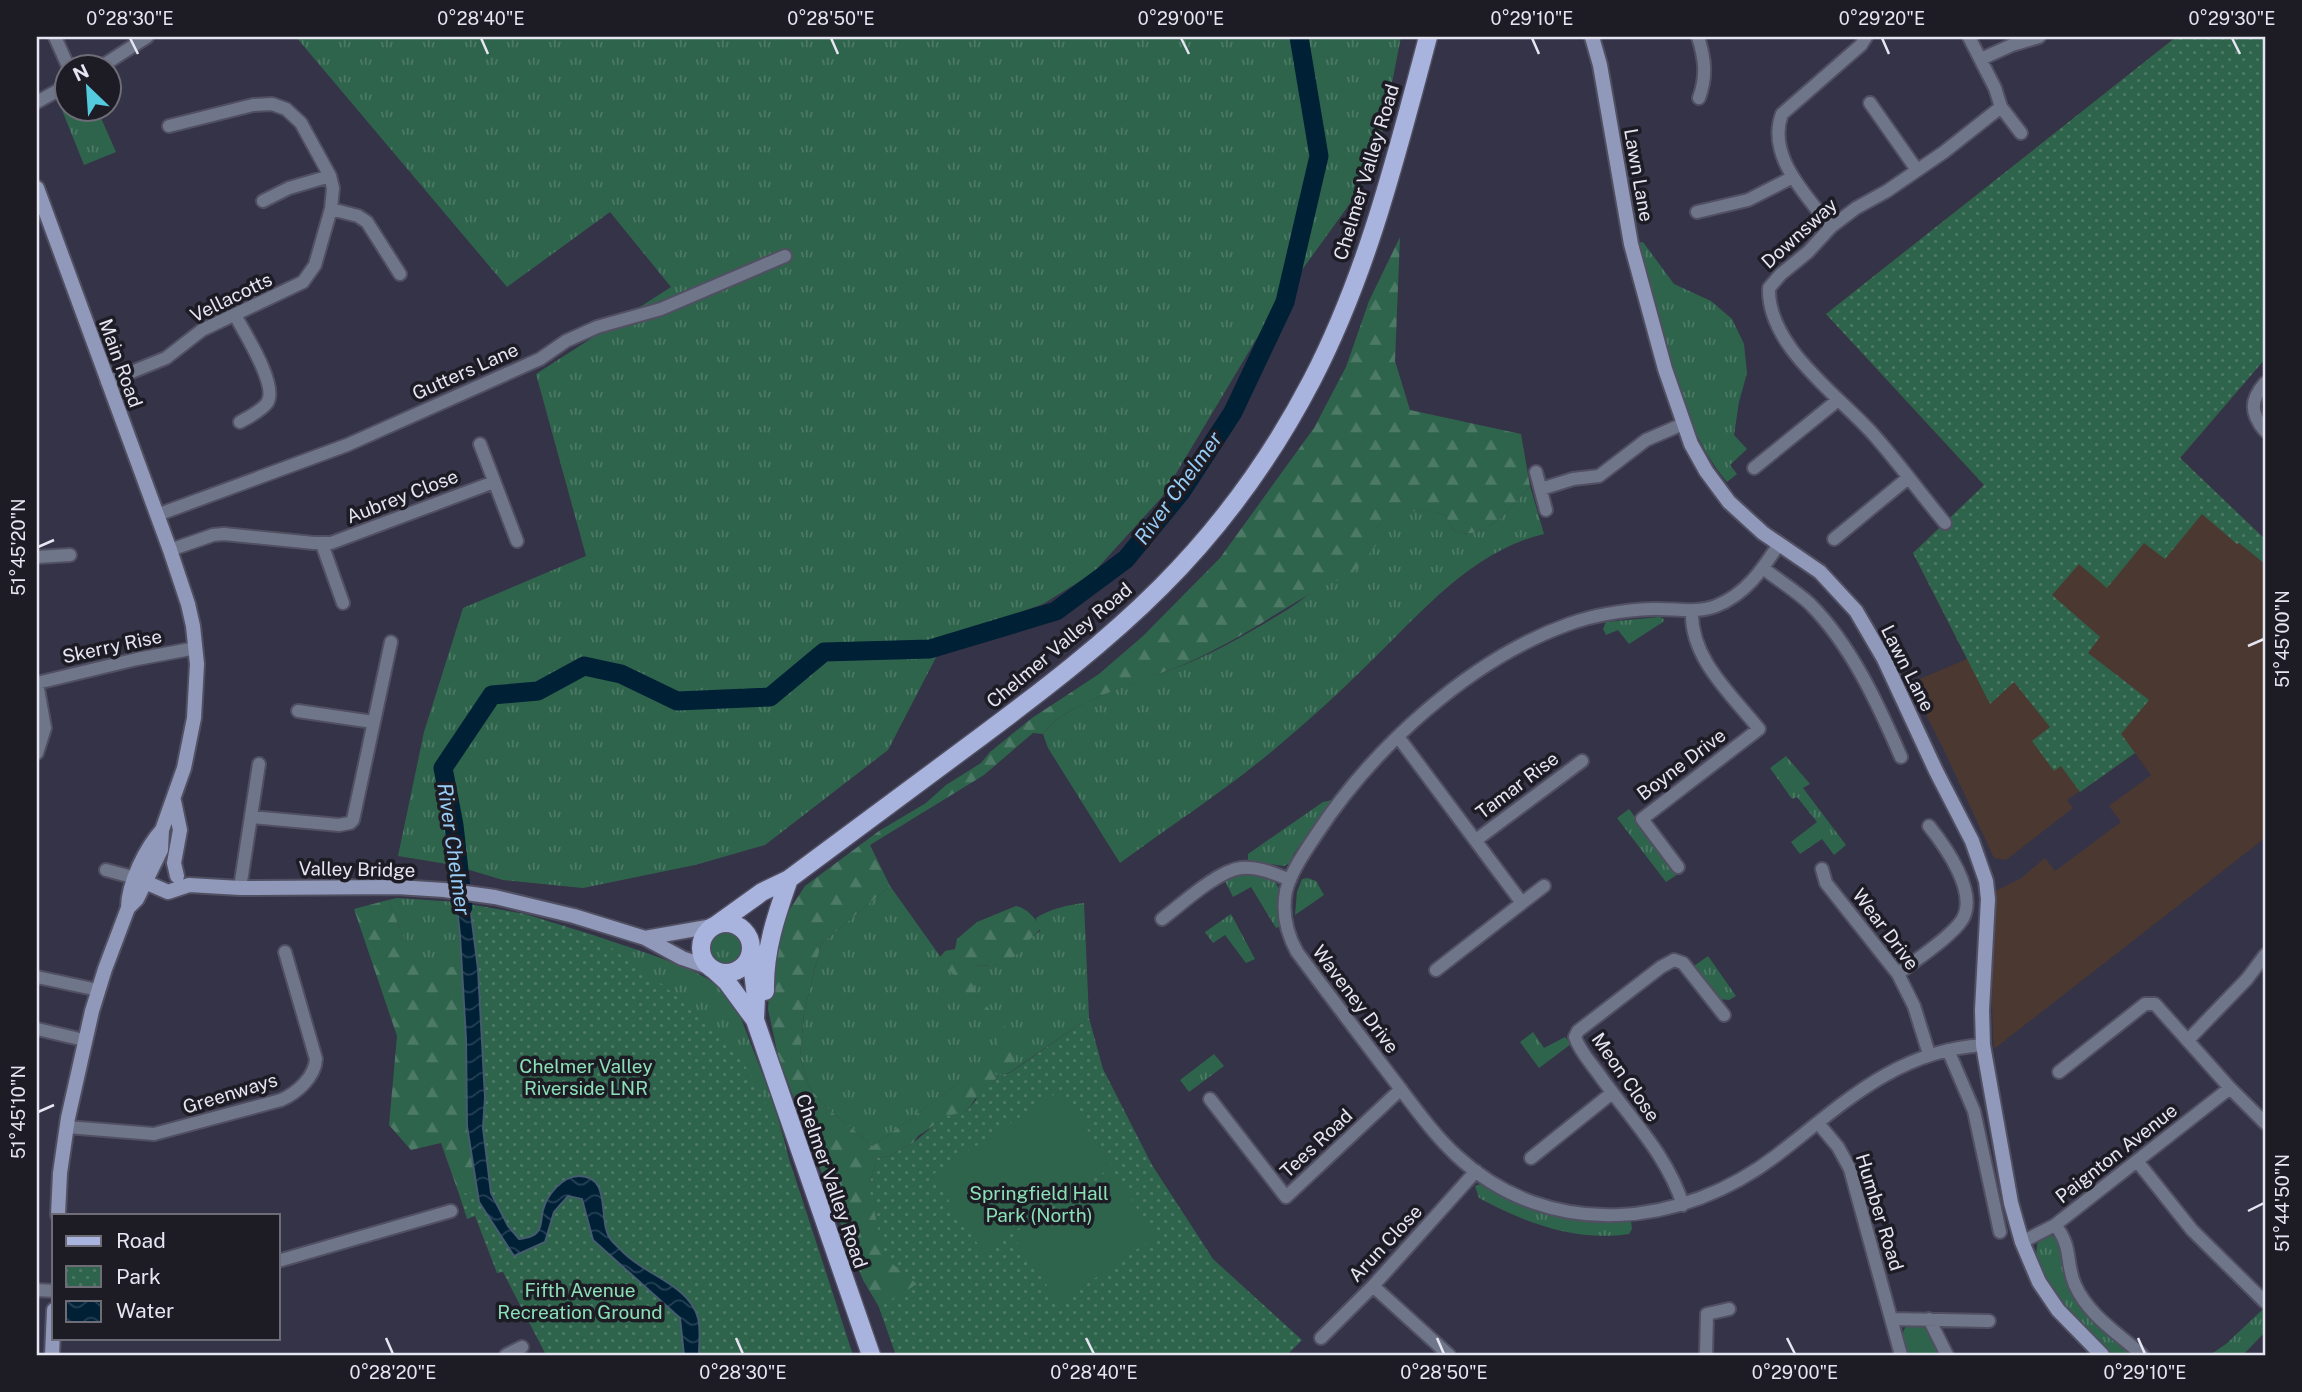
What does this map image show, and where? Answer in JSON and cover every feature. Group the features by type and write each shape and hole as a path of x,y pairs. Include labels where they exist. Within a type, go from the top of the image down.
{"main road":[{"name":"Chelmer Valley Road","path":"714,925 762,892 789,879 1025,704 1114,632 1162,586 1206,537 1244,489 1312,380 1338,324 1380,212 1428,37"},
{"name":"Chelmer Valley Road","path":"755,1020 756,997 751,950 766,913 789,879"},
{"path":"769,1062 770,1037 765,1014 764,976 773,924 789,879"},
{"path":"728,922 739,926 748,934 751,950 746,965 725,973 713,969 704,960 701,948 705,935 714,925 728,922"},
{"name":"Chelmer Valley Road","path":"713,969 727,982 755,1020 870,1355"}],"street":[{"path":"122,53 147,37"},
{"name":"Lawn Lane","path":"1592,37 1604,84 1631,244 1682,424 1698,458 1718,488 1749,522 1820,572 1856,611 1884,659 1972,841 1986,881 1988,899 1982,1010 1983,1045 2004,1167 2022,1242 2029,1262 2048,1296 2102,1355"},
{"path":"1698,37 1705,68 1705,83 1699,99"},
{"path":"1831,227 1793,177 1777,138 1782,114 1866,37"},
{"path":"1969,37 1995,88 2001,107 2021,134"},
{"path":"1981,59 2039,37"},
{"path":"1870,103 1917,170"},
{"name":"Vellacotts","path":"107,382 166,358 202,330 303,282 315,265 331,209 333,188 330,176 297,118 279,105 253,105 169,126"},
{"name":"Downsway","path":"1945,523 1871,432 1794,352 1782,334 1769,296 1772,282 1808,252 1831,227 1917,170 2001,107"},
{"path":"263,201 289,188 330,176"},
{"path":"1697,212 1748,200 1793,177"},
{"name":"Main Road","path":"37,188 170,550 188,604 196,648 194,718 184,768 162,830 161,850 144,877 137,899 128,908 98,990 84,1040 67,1128 60,1173 58,1214"},
{"path":"331,209 358,216 367,222 400,274"},
{"name":"Gutters Lane","path":"157,515 347,445 540,359 566,341 597,327 661,309 785,256"},
{"path":"235,315 268,381 271,394 266,405 240,422"},
{"path":"2265,383 2255,397 2252,408 2265,430"},
{"path":"1754,468 1838,400"},
{"path":"1541,489 1606,473 1626,453 1646,440 1682,424"},
{"path":"480,444 517,541"},
{"path":"1536,472 1546,510"},
{"path":"1834,539 1908,478"},
{"name":"Aubrey Close","path":"170,550 223,534 322,544 494,482"},
{"path":"322,544 343,603"},
{"name":"Waveney Drive","path":"1779,544 1763,568 1740,593 1714,607 1692,611 1654,608 1605,613 1555,629 1507,653 1429,709 1348,792 1320,830 1290,880 1285,906 1286,923 1293,945 1440,1139 1475,1171 1518,1197 1565,1212 1636,1215 1683,1205 1717,1192 1749,1175 1878,1078 1929,1054 1983,1045"},
{"path":"37,557 70,555"},
{"path":"1763,568 1807,602 1833,632 1869,691 1901,757"},
{"name":"Boyne Drive","path":"1678,867 1642,819 1759,729 1701,654 1693,633 1692,611"},
{"path":"251,817 340,825 350,823 355,816 391,642"},
{"name":"Skerry Rise","path":"37,683 196,648"},
{"path":"37,683 45,727 37,753"},
{"path":"298,711 373,722"},
{"name":"Tamar Rise","path":"1399,738 1522,903"},
{"name":"Tamar Rise","path":"1476,840 1582,761"},
{"path":"240,888 259,764"},
{"path":"173,802 180,830 174,863 177,876 189,886"},
{"path":"1898,974 1955,928 1965,914 1964,892 1957,867 1929,826"},
{"path":"1162,919 1227,872 1241,868 1255,869 1290,880"},
{"name":"Wear Drive","path":"1822,869 1826,883 1898,974 1914,1006 1929,1054"},
{"path":"106,870 144,877 177,876"},
{"name":"Valley Bridge","path":"144,877 168,892 189,886 397,887 444,890 527,904 645,938 682,958 713,969"},
{"path":"1436,970 1544,886"},
{"name":"Valley Bridge","path":"645,938 714,925"},
{"name":"Greenways","path":"67,1128 154,1134 281,1100 295,1093 313,1073 316,1059 285,952"},
{"path":"2188,1040 2247,979 2265,955"},
{"name":"Meon Close","path":"1683,1205 1666,1164 1612,1093 1575,1037 1578,1031 1661,967 1674,960 1683,962 1724,1015"},
{"path":"37,977 98,990"},
{"path":"2059,1072 2145,1004 2155,1004 2265,1123"},
{"path":"37,1029 84,1040"},
{"path":"1948,1050 1974,1111 2000,1232"},
{"name":"Paignton Avenue","path":"2022,1242 2055,1225 2230,1088"},
{"name":"Tees Road","path":"1210,1099 1286,1197 1401,1089"},
{"path":"1531,1158 1612,1093"},
{"name":"Humber Road","path":"1818,1122 1838,1147 1850,1169 1901,1355"},
{"path":"2137,1161 2192,1230 2265,1302"},
{"name":"Arun Close","path":"1321,1338 1373,1286 1475,1171"},
{"path":"280,1260 451,1211"},
{"path":"2055,1225 2068,1244 2074,1283 2085,1304 2142,1355"},
{"path":"1373,1286 1449,1355"},
{"path":"1706,1355 1707,1314 1729,1309"},
{"path":"1891,1319 1989,1321"},
{"path":"1929,1319 1947,1355"},
{"path":"506,1355 522,1347"}],"shaded area":[{"path":"2176,37 2265,37 2265,359 2180,458 2265,539 2265,838 1994,1049 1993,892 2020,879 2045,858 2055,871 2121,822 2109,806 2151,775 2135,753 2067,800 2073,808 2006,860 1994,858 1910,683 1967,659 1913,553 1984,485 1826,314"}],"green space":[{"path":"296,37 1401,37 1375,169 1278,303 1162,497 1093,573 1043,604 946,638 888,750 765,845 695,865 583,888 503,880 453,865 398,856 424,732 463,608 586,556 536,374 671,287 610,212 507,287"},
{"path":"2176,37 2265,37 2265,359 2180,458 2265,539 2265,564 2202,514 2165,559 2144,543 2107,588 2079,564 2052,595 2100,637 2088,653 2149,700 2121,734 2135,753 2080,792 2061,766 2054,771 2032,741 2050,727 2014,682 1990,704 1913,553 1984,485 1826,314"},
{"path":"67,122 103,122 116,152 84,165"},
{"path":"1400,237 1395,361 1410,410 1521,434 1530,486 1506,513 1487,528 1477,532 1454,531 1445,515 1435,512 1409,512 1393,518 1376,527 1378,543 1360,565 1347,575 1202,656 1088,702 1054,722 1043,734 1033,733 984,775 870,845 890,886 821,944 804,1013 800,1057 809,1087 827,1108 873,1146 989,1061 997,1077 993,1084 978,1095 967,1111 942,1120 918,1136 913,1143 889,1156 877,1158 869,1186 917,1284 896,1355 879,1307 863,1280 849,1246 778,1056 768,1009 772,958 784,918 805,886 879,831 926,803 946,785 981,763 990,752 1032,718 1099,674 1143,636 1220,558 1314,428 1346,367 1369,301"},
{"path":"1643,242 1674,284 1711,301 1732,319 1744,344 1747,373 1734,435 1747,449 1730,465 1737,474 1727,482 1698,436 1672,369 1636,243"},
{"path":"1530,486 1544,534 1517,543 1467,571 1423,609 1343,689 1264,758 1120,863 1048,748 1043,734 1053,723 1086,702 1181,666 1281,614 1311,592 1370,532 1386,521 1403,513 1423,511 1445,515 1454,531 1477,532 1497,521"},
{"path":"1660,617 1664,619 1663,622 1629,644 1618,630 1606,635 1603,629 1606,622"},
{"path":"1786,756 1810,784 1803,788 1846,845 1834,855 1822,839 1800,854 1791,842 1817,822 1797,797 1792,799 1770,768"},
{"path":"1332,800 1293,855 1292,862 1284,866 1248,861 1248,854 1323,802"},
{"path":"1629,809 1678,874 1666,882 1617,818"},
{"path":"1242,875 1267,878 1278,887 1281,926 1276,928 1251,887 1233,897 1225,881"},
{"path":"1302,879 1316,881 1324,895 1295,915 1297,892"},
{"path":"890,886 957,980 972,965 998,964 1012,957 1040,931 1036,918 1059,908 1084,903 1089,1018 1010,1072 997,1077 988,1062 873,1146 827,1108 809,1087 800,1057 804,1013 821,944"},
{"path":"397,898 457,902 462,963 421,979 388,900"},
{"name":"Chelmer Valley Riverside LNR","path":"388,900 421,978 462,963 464,1013 565,925 853,1355 478,1193 459,1194 441,1143 411,1150 389,1125 397,1036 354,909"},
{"name":"Chelmer Valley Riverside LNR","path":"457,902 525,914 593,935 663,985 708,1023 735,1052 757,1083 789,1159 853,1355 546,1355 503,1272 497,1273 475,1216 467,1219 459,1194 478,1192 467,1126 466,1039"},
{"path":"1016,906 1024,909 1042,926 1015,956 997,965 973,965 974,974 969,978 979,998 1010,1032 1016,1068 1010,1072 1001,1064 996,1039 988,1024 940,957 945,951 955,949 957,939 977,922"},
{"path":"1231,914 1255,959 1246,963 1225,935 1213,943 1205,932"},
{"path":"726,930 739,935 744,948 739,961 726,966 713,961 708,948 713,935"},
{"path":"593,935 697,973 712,981 728,995 740,1016 763,1075 789,1159 580,958"},
{"path":"1708,956 1736,996 1729,1000 1719,999 1694,966"},
{"name":"Springfield Hall Park (North)","path":"1089,1018 1103,1069 1152,1165 1213,1259 1302,1340 1287,1355 896,1355 879,1307 917,1284 884,1257 869,1186 877,1158 889,1156 913,1143 944,1117 967,1111 976,1100 979,1089 993,1084 997,1077 1011,1072"},
{"path":"1533,1032 1544,1048 1565,1037 1571,1044 1539,1068 1520,1042"},
{"path":"1214,1054 1224,1066 1189,1092 1180,1080"},
{"path":"1061,1090 1112,1167 983,1252 932,1175"},
{"path":"1112,1172 1156,1236 1059,1303 1015,1239"},
{"path":"1483,1183 1539,1212 1578,1220 1631,1221 1632,1229 1629,1234 1609,1236 1570,1233 1551,1228 1514,1215 1479,1198 1475,1186"},
{"path":"2050,1235 2056,1237 2061,1244 2079,1304 2093,1322 2134,1355 2110,1355 2073,1318 2048,1285 2036,1254 2039,1240"},
{"path":"2262,1310 2265,1312 2265,1332 2243,1355 2210,1355 2226,1344"},
{"path":"1909,1324 1924,1324 1941,1355 1907,1355 1903,1335"}],"water":[{"path":"454,880 467,882 478,969 485,1097 483,1128 491,1193 508,1226 519,1239 534,1235 540,1227 545,1204 556,1187 573,1177 590,1178 601,1192 607,1233 612,1241 631,1259 679,1291 694,1308 699,1327 699,1355 684,1355 680,1318 593,1240 582,1199 568,1196 554,1212 545,1242 514,1256 479,1202 467,1126 466,1039"}],"waterway":[{"name":"River Chelmer","path":"463,907 454,825 443,768 492,695 538,691 584,666 621,674 677,701 770,697 824,652 930,649 1056,611 1126,559 1181,492 1233,412 1285,302 1319,156 1299,37"}],"park label":[{"name":"Fifth Avenue Recreation Ground","path":"580,1301"}]}
